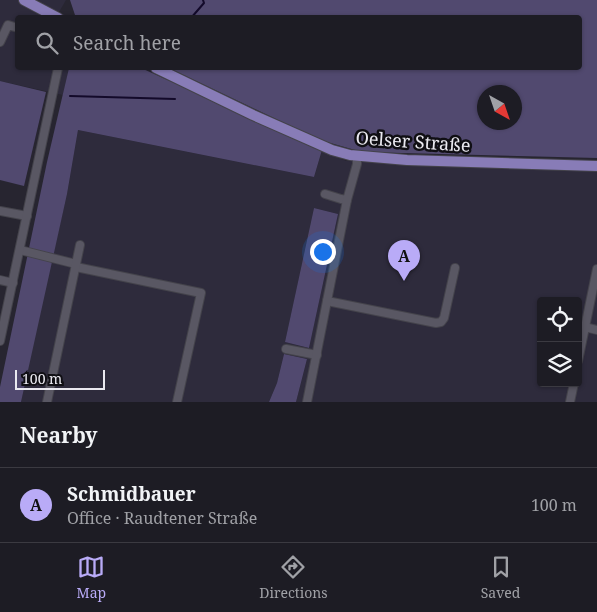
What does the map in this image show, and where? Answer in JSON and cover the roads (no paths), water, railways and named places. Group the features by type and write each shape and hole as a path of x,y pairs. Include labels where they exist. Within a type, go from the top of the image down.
{"main road":[{"path":"29,1 53,15"},
{"name":"Oelser Straße","path":"160,70 342,153 407,160 597,166"}],"street":[{"path":"0,42 8,24 15,27"},
{"path":"0,341 58,70"},
{"path":"307,402 347,200 358,156"},
{"path":"325,194 341,200 347,200"},
{"path":"0,211 27,216"},
{"path":"47,402 80,245"},
{"path":"20,250 76,266 200,292 177,402"},
{"path":"327,301 436,323 441,322 444,318 455,268"},
{"path":"582,342 594,292 597,269"},
{"path":"0,280 13,283"},
{"path":"585,327 597,330"},
{"path":"286,348 317,356"},
{"path":"572,402 574,387"}],"waterway":[{"path":"194,15 204,3 203,0"},
{"path":"70,96 175,99"}],"place":[{"name":"Schmidbauer","path":"404,281"}]}
